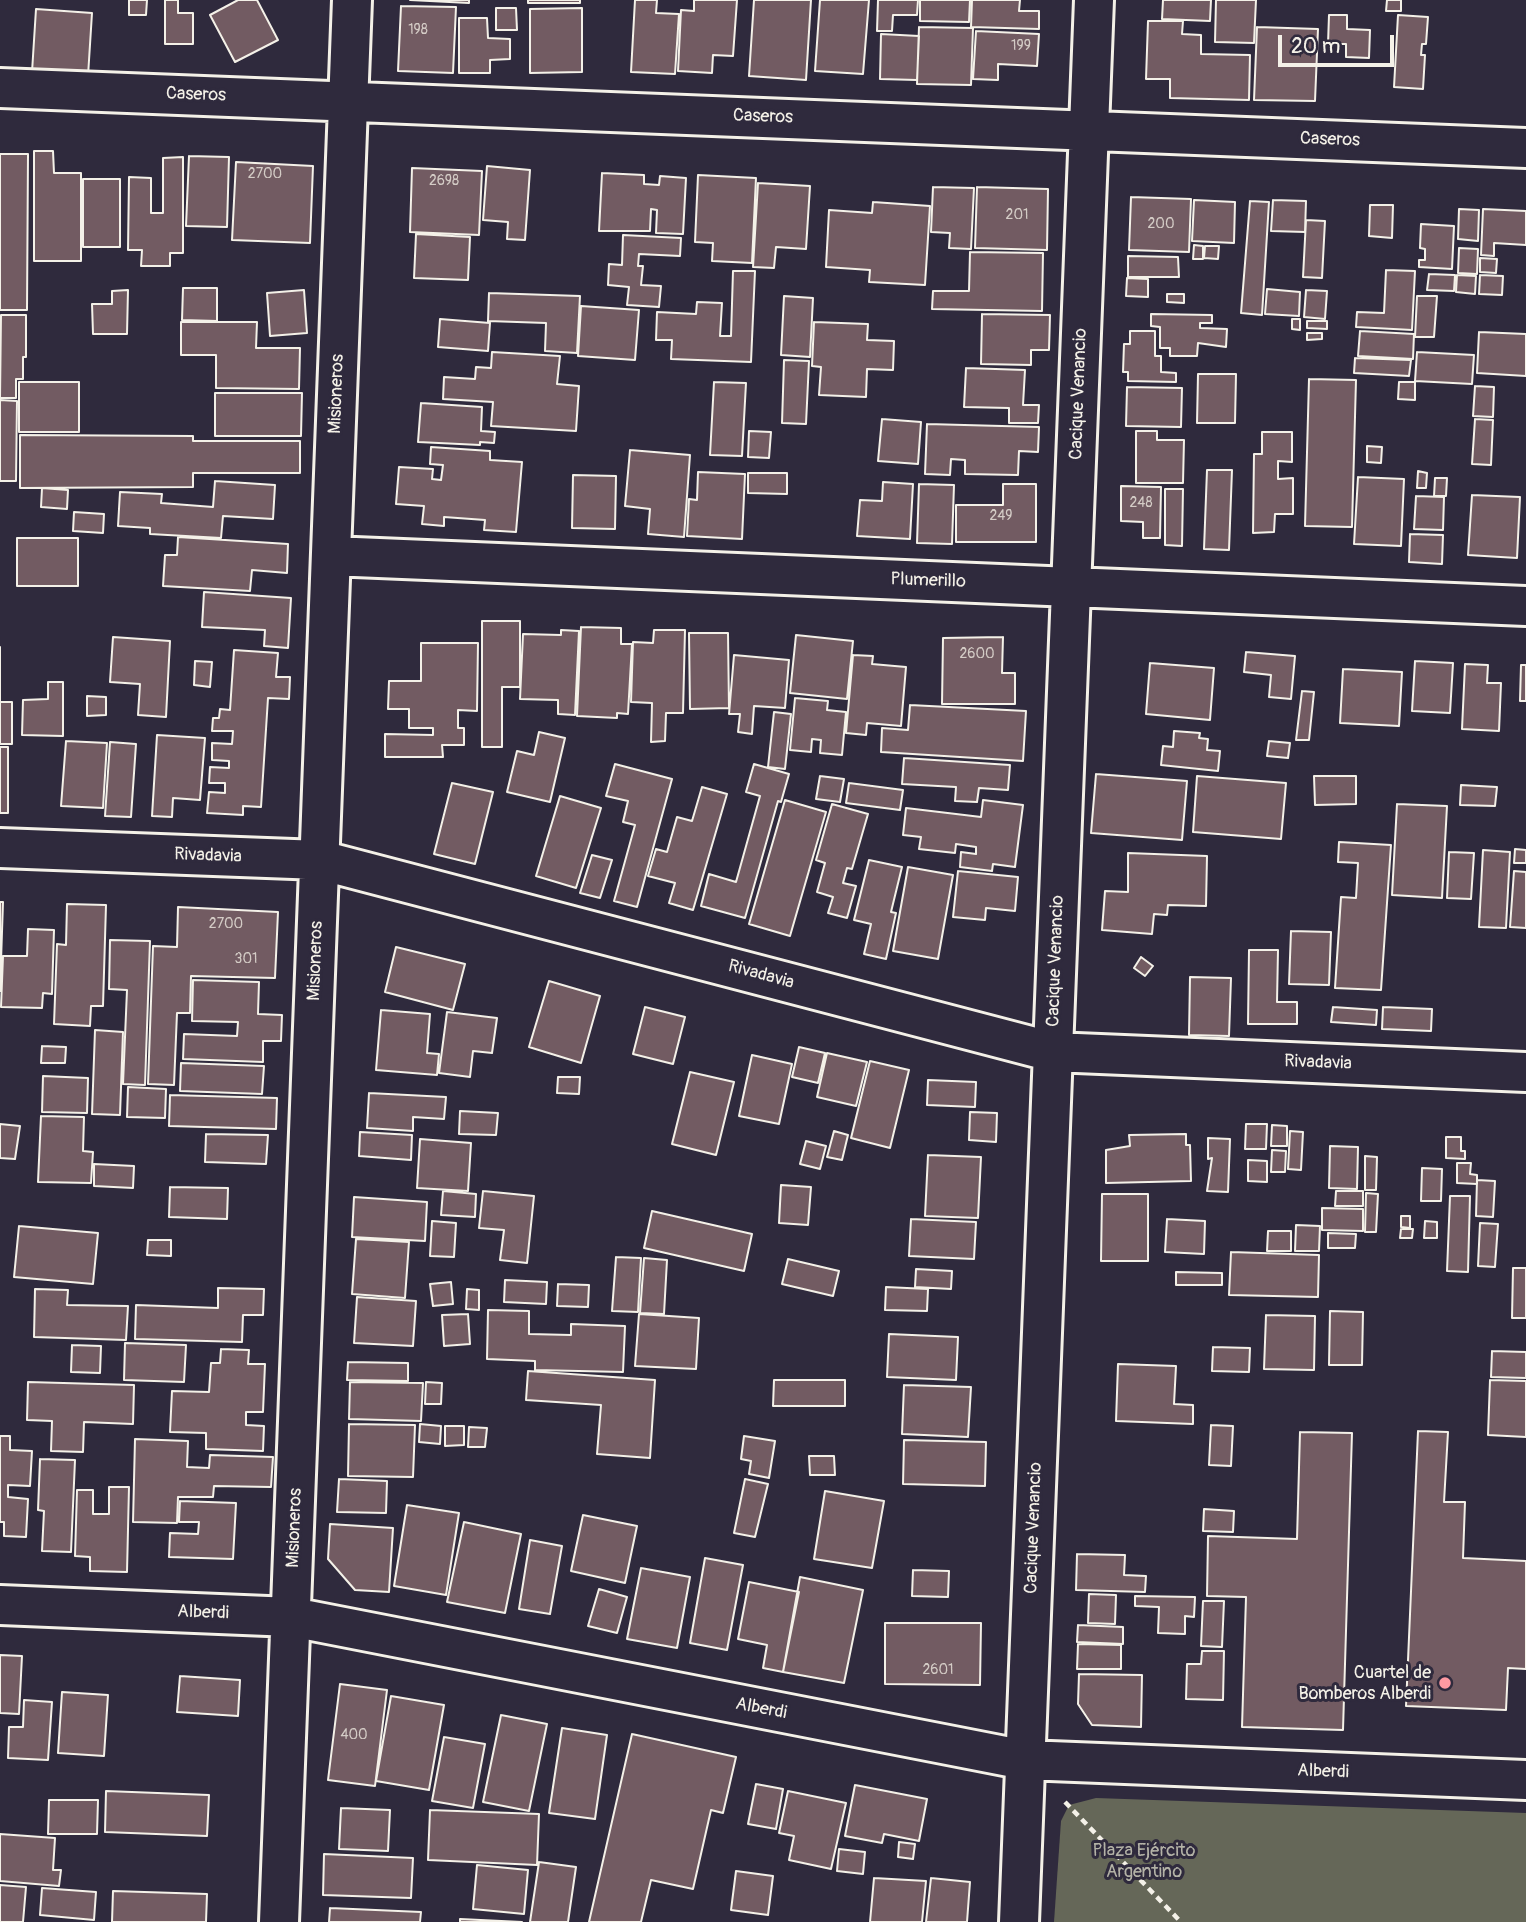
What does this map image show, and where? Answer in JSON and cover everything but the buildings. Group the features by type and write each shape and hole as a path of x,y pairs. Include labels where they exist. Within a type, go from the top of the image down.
{"street":[{"name":"Misioneros","path":"279,1922 352,0"},
{"name":"Cacique Venancio","path":"1019,1922 1094,0"},
{"name":"Caseros","path":"0,88 1526,148"},
{"name":"Plumerillo","path":"331,556 1526,606"},
{"name":"Rivadavia","path":"0,848 320,860 1053,1052 1526,1072"},
{"name":"Alberdi","path":"0,1605 292,1617 1025,1760 1526,1780"}],"path":[{"path":"1025,1760 1181,1922"}],"green space":[{"name":"Plaza Ejército Argentino","path":"1096,1798 1526,1813 1526,1922 1054,1922 1061,1821 1069,1805"}],"place":[{"name":"Cuartel de Bomberos Alberdi","path":"1445,1683"}]}
